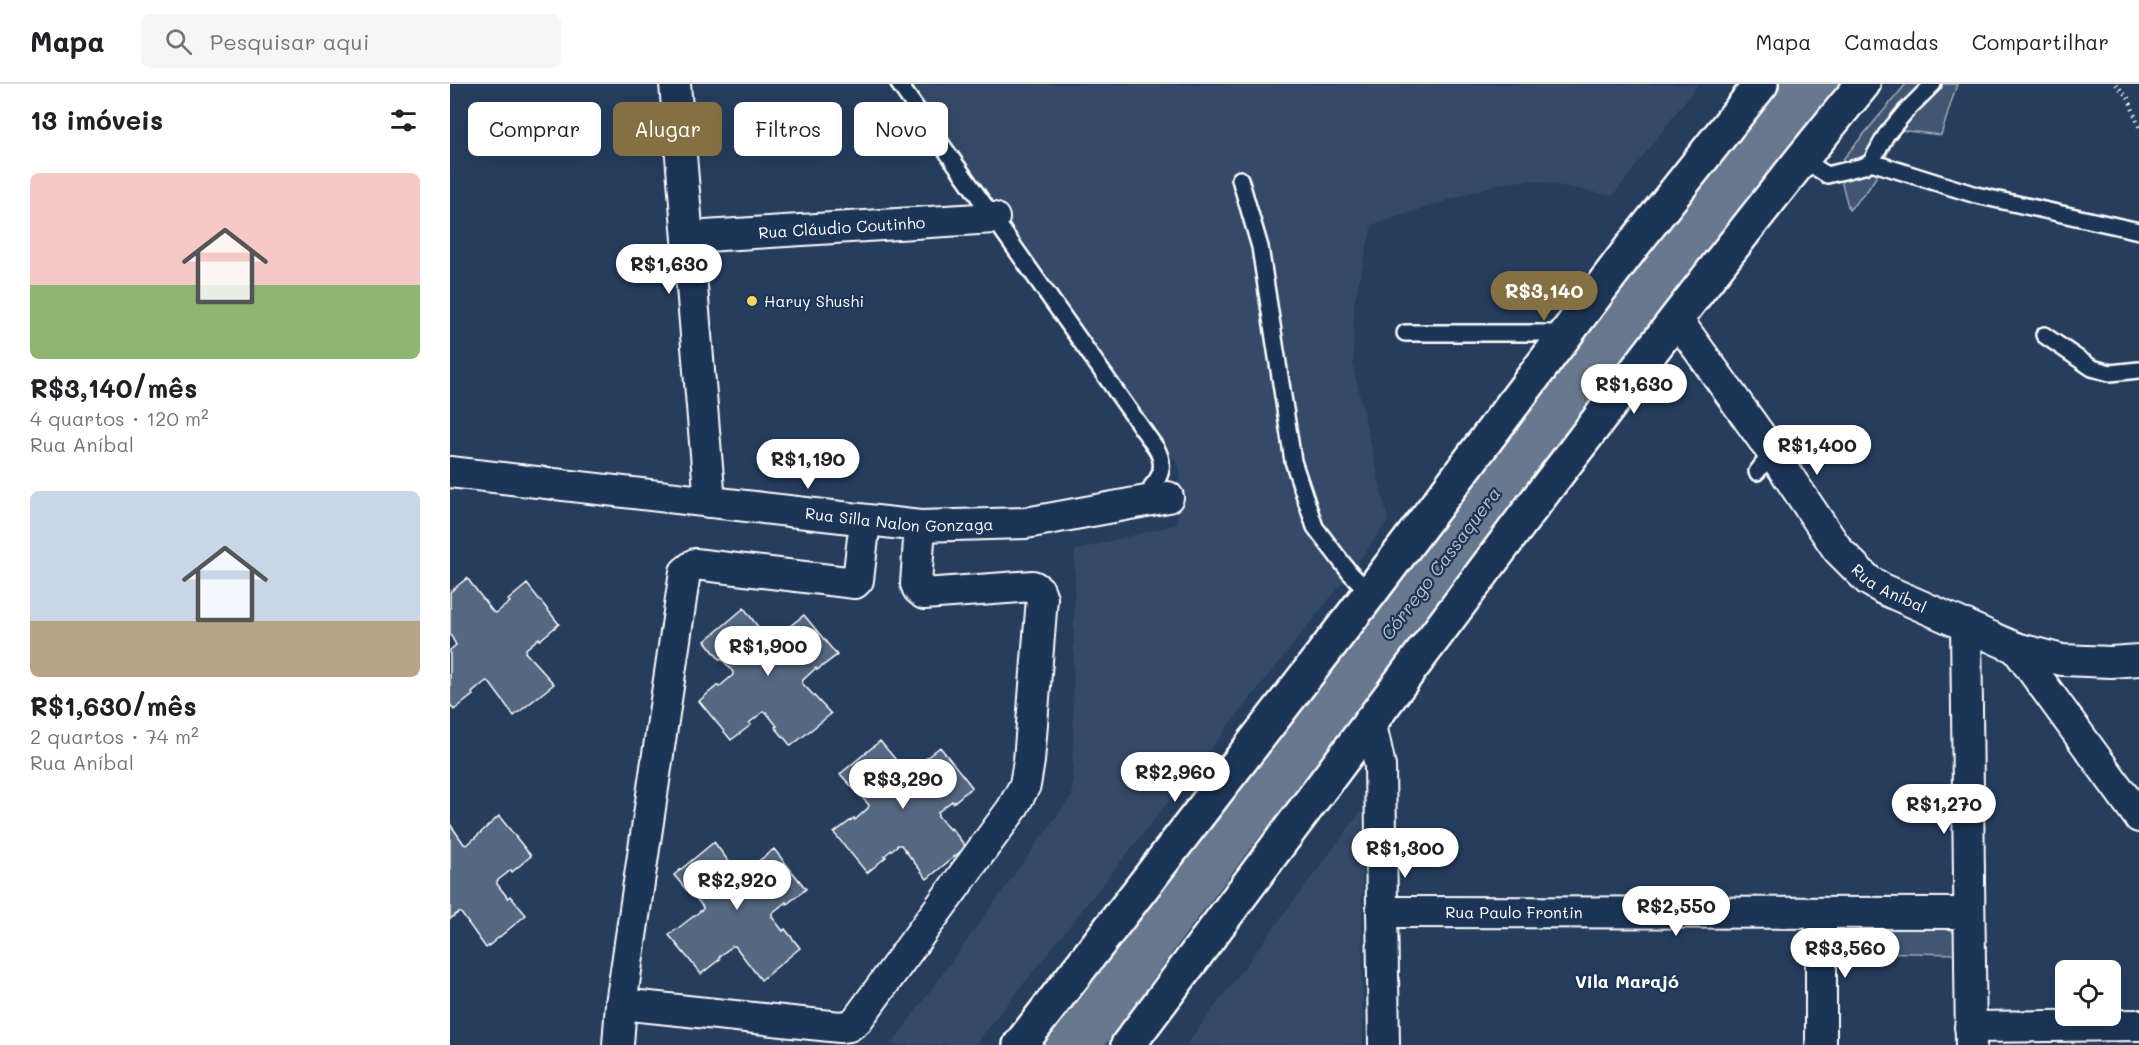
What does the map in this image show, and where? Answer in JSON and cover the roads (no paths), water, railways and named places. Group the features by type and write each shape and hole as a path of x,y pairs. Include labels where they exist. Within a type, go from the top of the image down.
{"main road":[{"path":"1020,1045 1370,593 1634,244 1761,84"},
{"path":"1128,1045 1370,720 1676,318 1801,158 1863,84"}],"street":[{"path":"675,84 710,502"},
{"name":"Rua Cláudio Coutinho","path":"689,237 994,218"},
{"name":"Rua Aníbal","path":"1676,318 1765,462 1839,550 1861,573 1883,589 2016,648 2139,817"},
{"name":"Rua Silla Nalon Gonzaga","path":"450,472 920,526 1026,523 1168,497"},
{"path":"618,1045 621,1004 685,572 694,564 855,583 858,580 865,521"},
{"path":"621,1004 840,1027 849,1026 857,1020 1012,809 1025,784 1029,761 1042,598 1040,590 1033,586 924,594 916,584 920,526"},
{"path":"1966,625 1970,1036 2139,1025"},
{"path":"2016,648 2062,660 2111,662 2139,660"},
{"path":"1370,720 1380,766 1384,1045"},
{"name":"Rua Paulo Frontin","path":"1382,912 1969,913"},
{"path":"1821,914 1821,1045"}],"lane":[{"path":"899,84 1156,448 1162,463 1158,480 1152,486 1168,497"},
{"path":"1801,158 1827,175 1864,166 1871,162 1886,135 1906,111 1933,84"},
{"path":"1871,162 1976,195 2139,231"},
{"path":"1240,179 1260,247 1293,461 1315,527 1350,573 1370,593"},
{"path":"1405,333 1567,333"},
{"path":"2044,335 2092,368 2110,373 2139,370"}],"waterway":[{"name":"Córrego Cassaquera","path":"1072,1045 1237,822 1365,664 1746,163 1811,84"}],"place":[{"name":"Haruy Shushi","path":"752,301"}],"district":[{"name":"Vila Marajó","path":"1627,982"}]}
